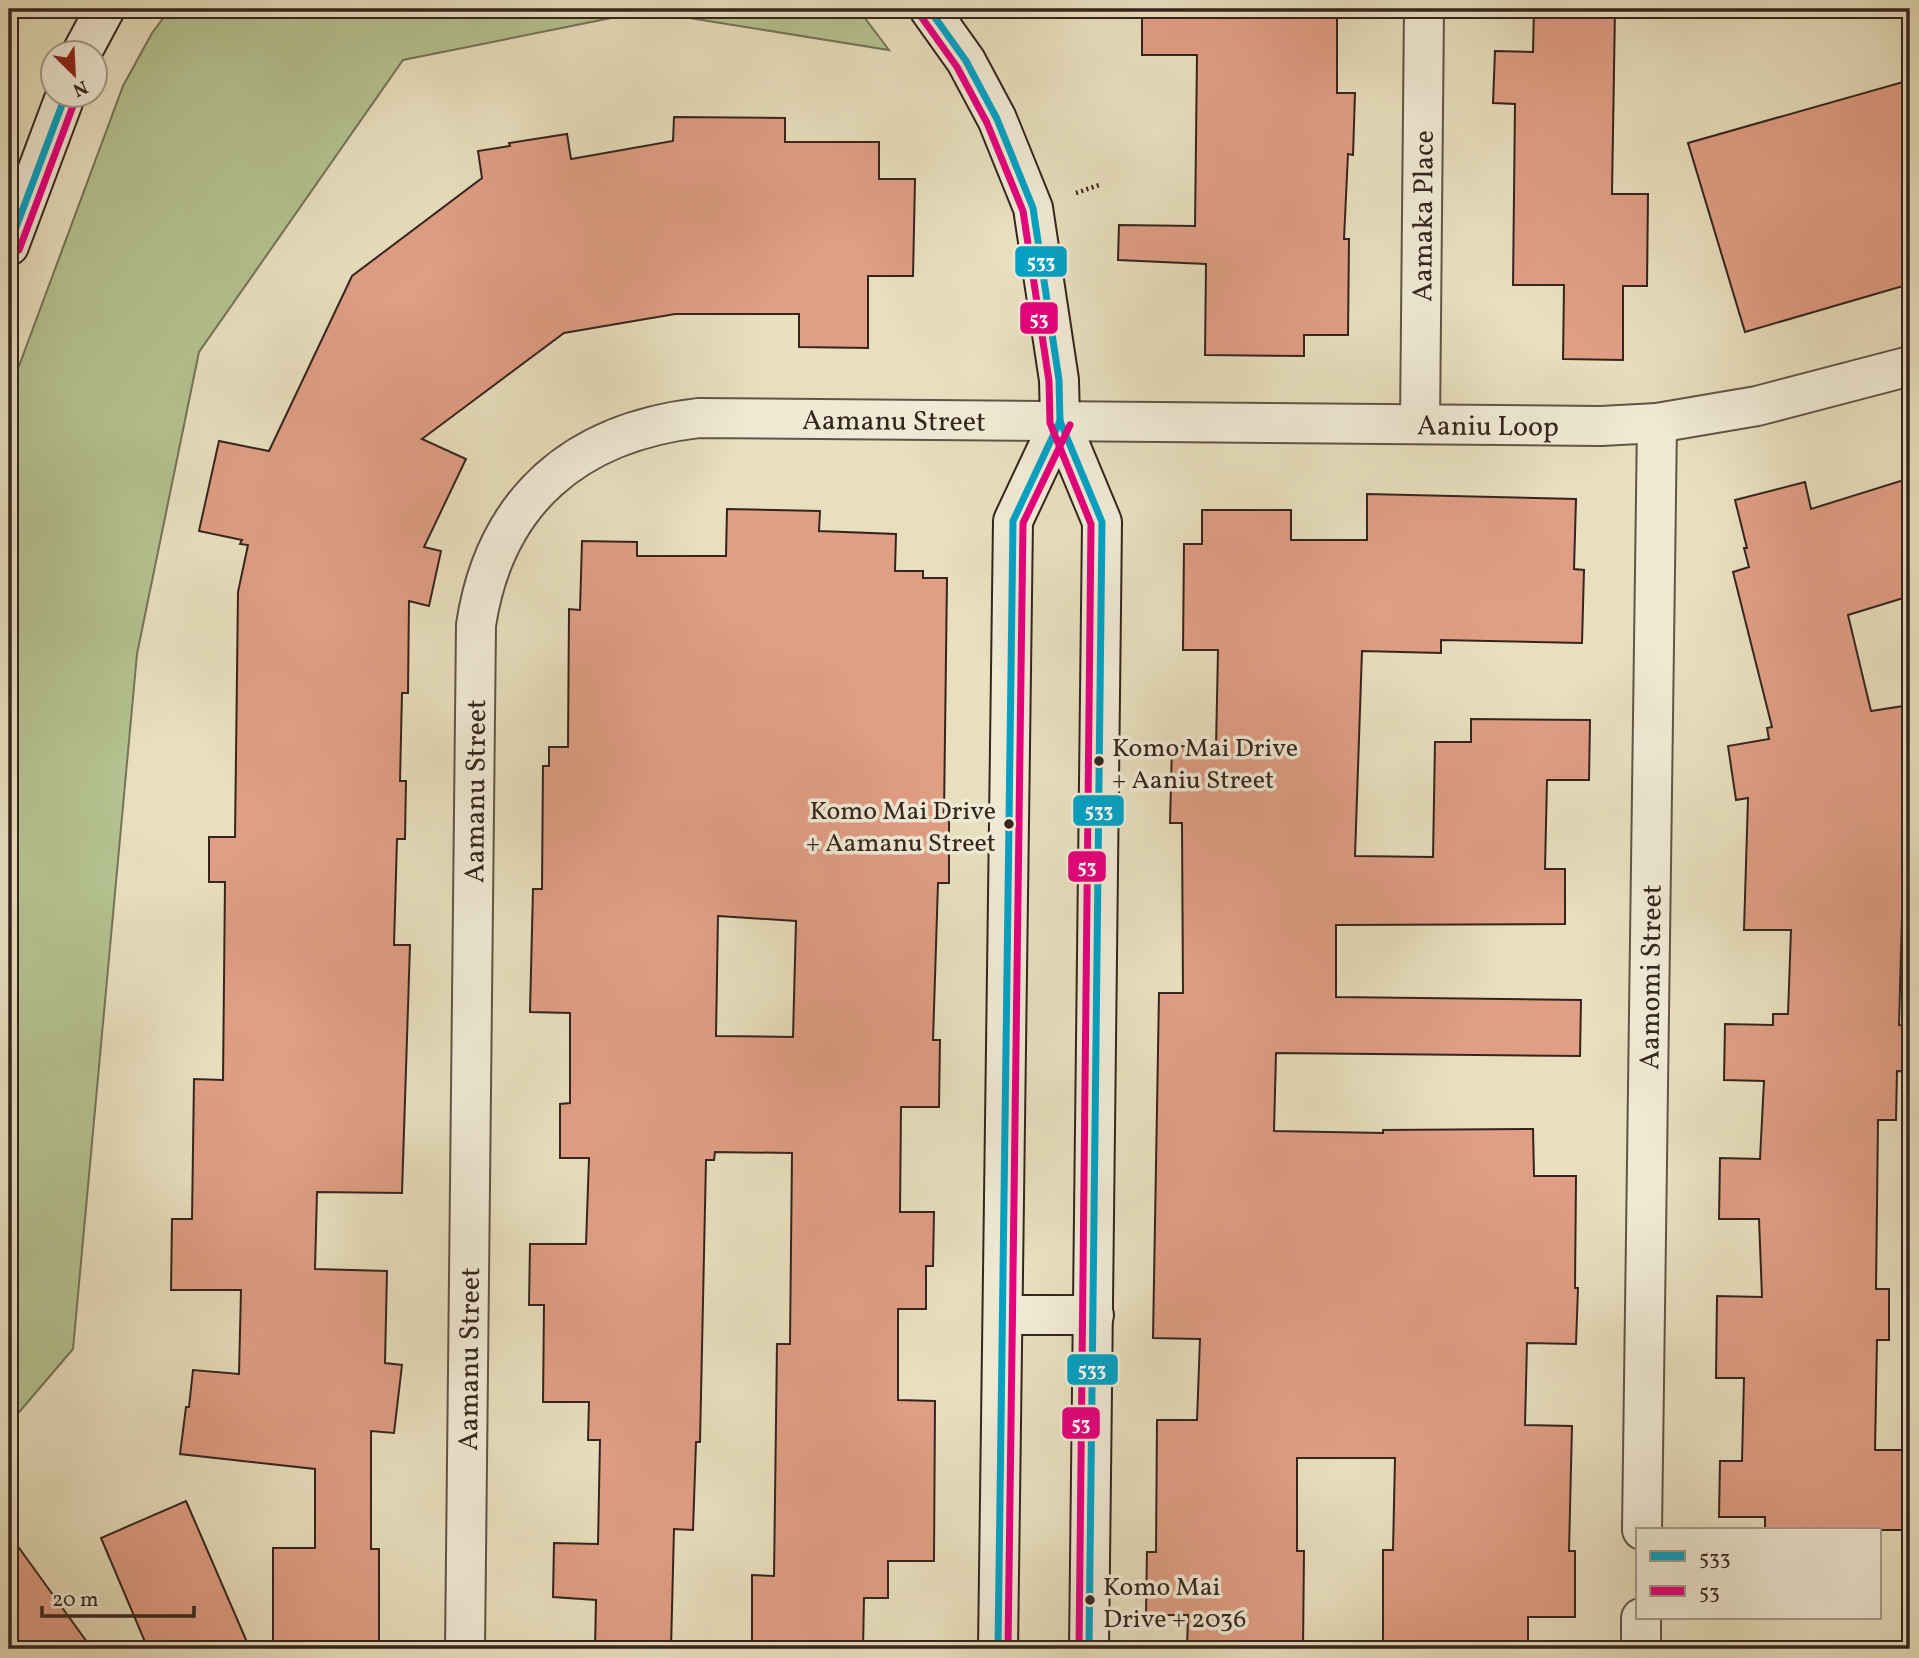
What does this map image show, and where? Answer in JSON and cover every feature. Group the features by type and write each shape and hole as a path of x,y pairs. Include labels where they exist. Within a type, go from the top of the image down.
{"street":[{"path":"89,38 105,9"},
{"path":"929,9 966,61 997,119 1033,208 1059,380 1059,421 1102,522 1089,1649"},
{"name":"Aamaka Place","path":"1420,424 1424,9"},
{"path":"9,246 61,108"},
{"name":"Aaniu Loop","path":"1059,421 1601,426 1657,423 1757,406 1910,366"},
{"name":"Aamanu Street","path":"465,1649 476,625 481,594 492,562 508,529 552,475 607,440 646,426 699,418 1059,421"},
{"path":"998,1649 1013,521 1059,421"},
{"name":"Aamomi Street","path":"1643,1528 1657,423"},
{"path":"1003,1315 1094,1315"},
{"path":"1641,1620 1641,1649"}],"path":[{"path":"1091,188 1102,184"}],"green space":[{"path":"170,9 858,9 889,50 646,11 403,60 199,352 137,654 73,1349 9,1424 9,393 123,86 152,33"}],"building":[{"path":"1142,9 1337,9 1337,93 1355,93 1353,155 1348,154 1344,239 1349,239 1348,335 1304,335 1304,356 1205,355 1206,264 1118,260 1119,225 1195,226 1197,55 1142,55"},
{"path":"1534,9 1615,9 1612,194 1648,194 1647,286 1623,286 1623,360 1563,359 1564,285 1513,285 1515,104 1493,103 1495,51 1533,52"},
{"path":"1910,80 1910,284 1745,332 1688,143"},
{"path":"674,117 785,118 785,142 879,142 879,179 915,179 913,276 868,276 868,348 799,347 799,314 675,314 564,333 422,439 466,459 424,547 441,551 429,606 409,601 408,693 402,693 400,781 406,781 405,839 397,839 394,945 410,945 402,1193 317,1192 315,1269 387,1271 385,1363 402,1365 394,1433 371,1431 371,1549 379,1549 379,1649 273,1649 273,1548 315,1548 315,1469 180,1454 193,1370 239,1374 241,1290 171,1290 172,1219 192,1219 194,1079 223,1080 225,882 209,882 209,837 235,837 238,592 248,545 240,544 242,540 199,531 219,441 269,451 352,276 482,178 478,151 567,134 571,159 673,141"},
{"path":"1910,478 1910,596 1848,615 1871,711 1910,705 1910,808 1905,809 1899,1025 1910,1026 1910,1072 1897,1071 1896,1120 1878,1120 1876,1289 1889,1289 1889,1340 1877,1340 1875,1450 1906,1450 1905,1530 1765,1528 1765,1517 1719,1517 1720,1461 1742,1461 1744,1378 1716,1378 1717,1296 1762,1297 1759,1219 1719,1219 1720,1158 1760,1159 1764,1081 1724,1080 1725,1024 1773,1025 1773,1014 1788,1014 1791,930 1744,930 1748,798 1736,800 1728,746 1769,739 1767,728 1772,727 1733,572 1749,567 1735,500 1805,482 1811,509"},
{"path":"1367,494 1576,499 1574,569 1584,570 1582,643 1441,640 1441,653 1362,651 1355,856 1433,857 1435,742 1471,742 1471,719 1590,720 1589,780 1547,780 1545,869 1565,869 1565,924 1336,925 1336,997 1581,1000 1580,1056 1276,1053 1274,1131 1383,1133 1383,1130 1533,1129 1534,1176 1576,1176 1576,1344 1527,1343 1525,1425 1572,1426 1569,1551 1575,1551 1575,1617 1528,1617 1528,1649 1383,1649 1383,1550 1393,1550 1395,1458 1297,1458 1297,1551 1304,1551 1303,1649 1187,1649 1188,1615 1146,1615 1147,1552 1156,1552 1157,1420 1197,1420 1200,1339 1153,1338 1159,993 1183,993 1182,823 1170,823 1172,746 1216,747 1218,650 1183,650 1184,544 1202,544 1202,510 1291,510 1291,540 1367,540"},
{"path":"727,509 820,511 819,531 896,534 895,571 923,571 923,578 947,578 944,814 949,815 949,883 938,883 933,1040 940,1040 939,1107 901,1107 900,1212 934,1212 933,1266 926,1266 926,1309 898,1309 898,1400 935,1401 934,1561 888,1561 888,1598 864,1598 863,1649 752,1649 752,1575 774,1576 777,1344 790,1344 792,1153 715,1152 714,1160 706,1160 700,1442 696,1442 693,1530 674,1529 671,1649 595,1649 596,1600 553,1597 554,1543 598,1544 600,1440 588,1440 589,1402 543,1402 544,1305 529,1305 530,1244 586,1244 589,1158 560,1158 560,1104 570,1103 570,1013 530,1012 533,889 542,889 543,766 549,766 549,747 568,747 569,609 580,610 582,541 637,542 637,556 726,556","holes":["718,916 796,921 793,1037 716,1036"]},
{"path":"186,1501 250,1649 148,1649 101,1538"},
{"path":"9,1534 92,1649 9,1649"}],"transit line":[{"name":"533","path":"929,9 966,61 997,119 1033,208 1059,380 1060,421 1102,522 1089,1649"},
{"name":"53","path":"920,15 957,67 987,123 1023,211 1049,381 1050,423 1091,524 1079,1649"},
{"name":"533","path":"9,246 61,108"},
{"name":"53","path":"19,250 72,108"},
{"name":"533","path":"998,1649 1013,521 1060,421"},
{"name":"53","path":"1008,1649 1023,523 1070,425"}],"place":[{"name":"Komo Mai Drive + Aaniu Street","path":"1099,761"},
{"name":"Komo Mai Drive + Aamanu Street","path":"1009,824"},
{"name":"Komo Mai Drive + 2036","path":"1090,1600"}]}
